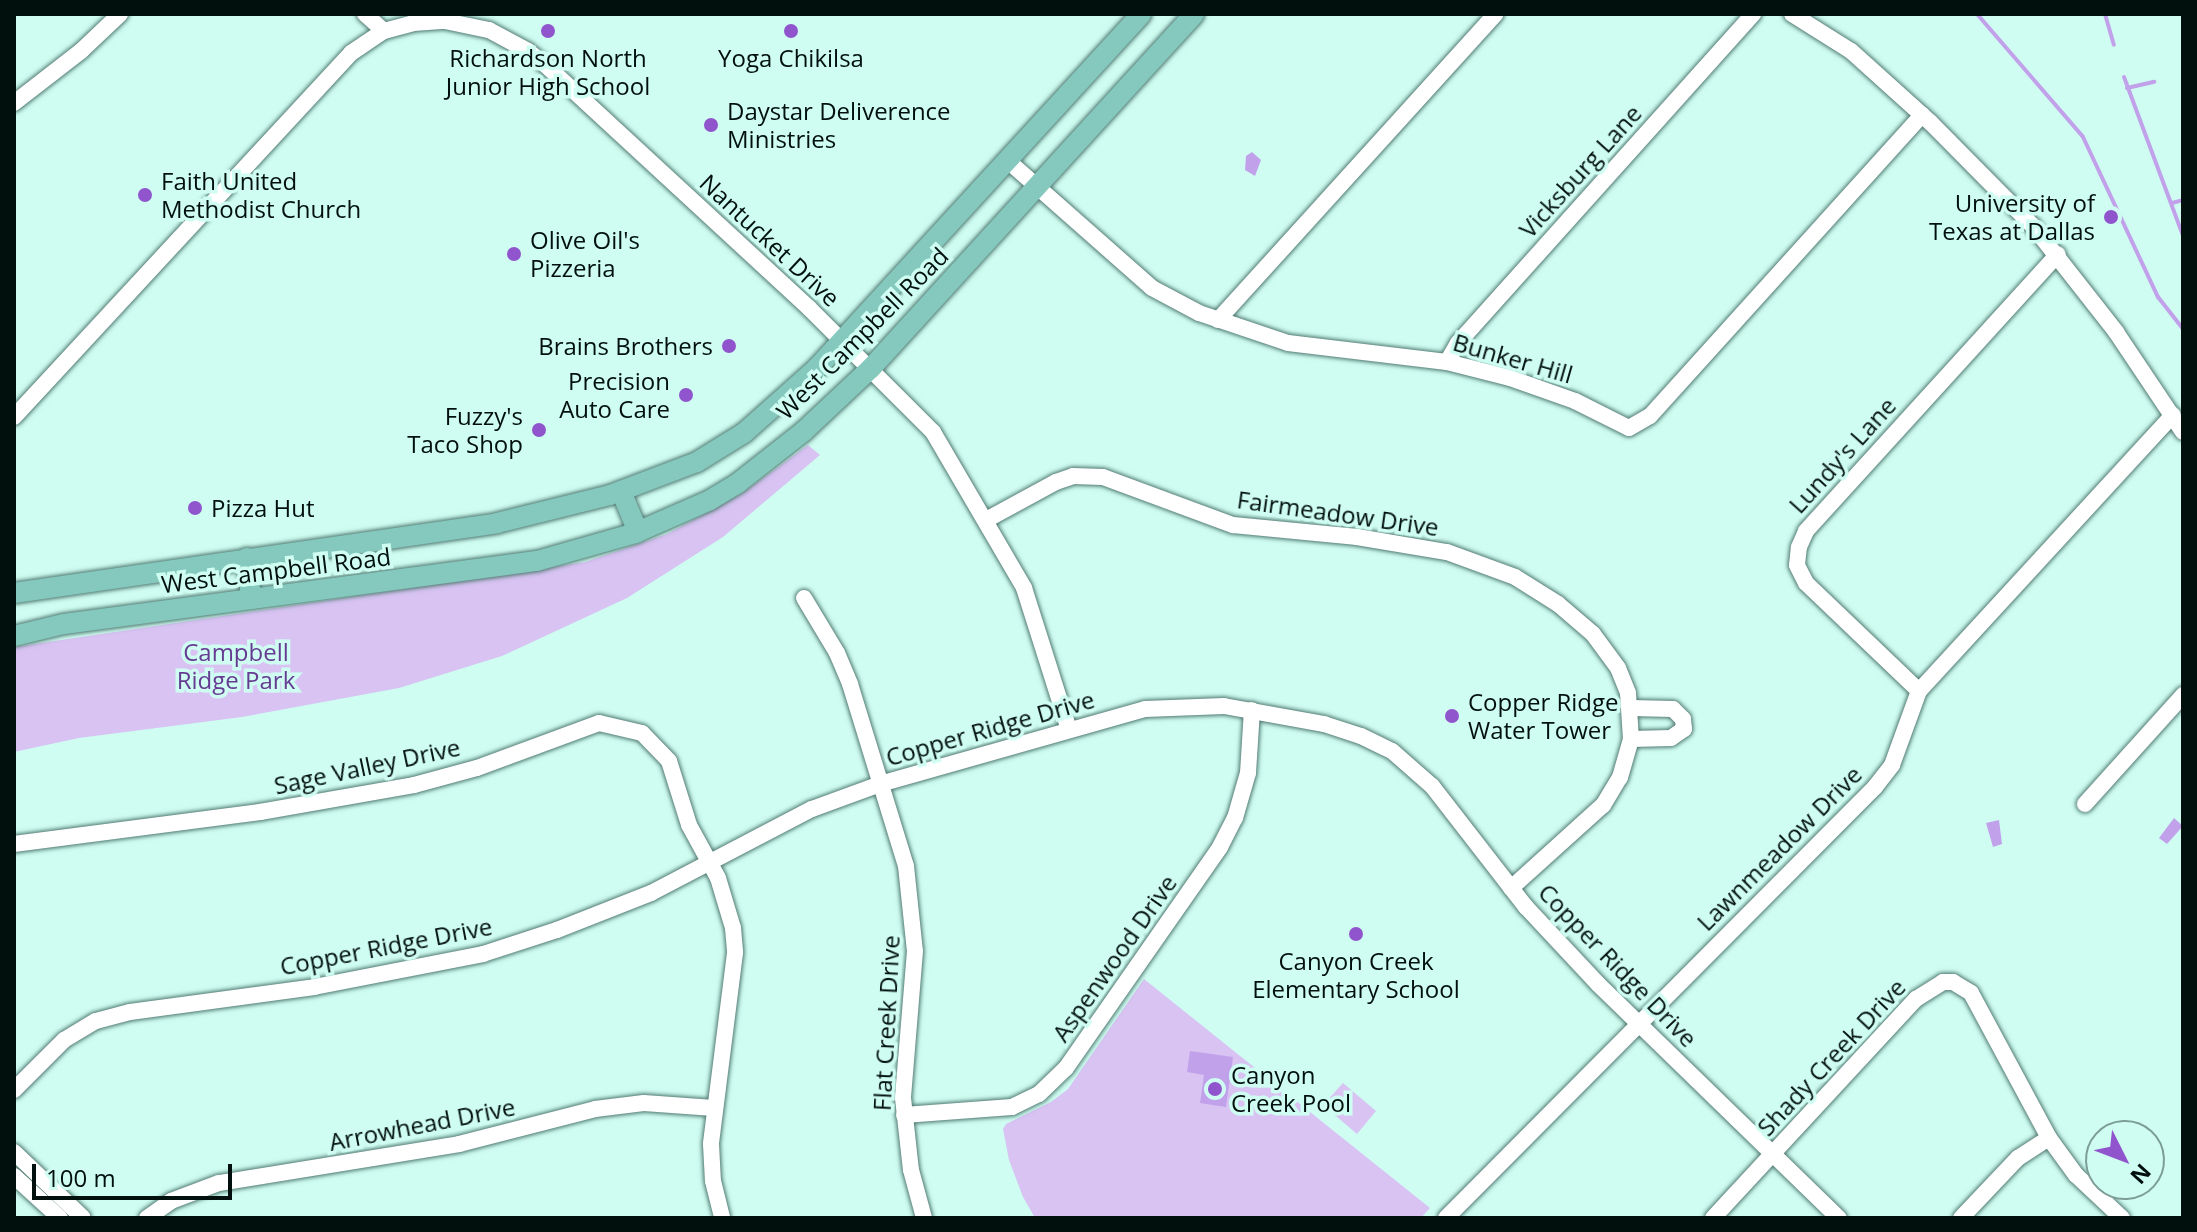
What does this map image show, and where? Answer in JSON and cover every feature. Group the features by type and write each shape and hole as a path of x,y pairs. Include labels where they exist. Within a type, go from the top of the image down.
{"main road":[{"name":"West Campbell Road","path":"14,593 497,523 621,491 697,462 744,433 842,341 1141,14"},
{"name":"West Campbell Road","path":"14,636 64,624 537,561 638,532 738,483 804,431 871,368 1194,14"},
{"path":"621,491 638,532"},
{"path":"247,558 251,599"}],"street":[{"path":"14,103 81,51 120,14"},
{"path":"14,417 322,83 351,53 384,31 365,14"},
{"path":"1218,320 1495,14"},
{"name":"Vicksburg Lane","path":"1447,362 1458,343 1753,14"},
{"path":"1792,14 1851,51 1922,115 2058,254 2183,432"},
{"name":"Nantucket Drive","path":"384,31 428,21 469,24 502,35 528,51 871,368 933,432 1024,588 1069,730"},
{"name":"Bunker Hill","path":"1007,160 1152,288 1180,305 1304,346 1447,362 1525,382 1575,401 1625,427 1642,424 1922,115"},
{"name":"Lundy's Lane","path":"1919,691 1806,583 1797,565 1799,547 1806,531 2058,254"},
{"name":"Lawnmeadow Drive","path":"1446,1218 1881,781 1895,757 1919,691 2173,415"},
{"name":"Fairmeadow Drive","path":"986,520 1056,482 1073,476 1103,477 1233,525 1357,537 1447,552 1515,577 1558,604 1602,643 1618,668 1631,708 1631,739 1620,777 1603,805 1511,888"},
{"name":"Flat Creek Drive","path":"804,598 837,653 850,684 906,866 915,928 903,1066 904,1115 911,1170 924,1218"},
{"path":"2085,804 2183,695"},
{"name":"Copper Ridge Drive","path":"14,1090 64,1040 96,1021 130,1012 314,987 483,954 569,926 710,865 812,809 880,784 1145,709 1224,706 1324,724 1361,736 1392,751 1432,786 1511,888 1637,1024 1839,1218"},
{"path":"1631,708 1673,709 1683,719 1684,729 1671,738 1631,739"},
{"name":"Aspenwood Drive","path":"904,1115 1012,1107 1039,1094 1066,1068 1220,847 1235,818 1248,773 1252,710"},
{"name":"Sage Valley Drive","path":"14,844 260,812 414,785 477,768 599,723 629,727 642,733 669,761 689,825 729,906 735,953 714,1108 713,1181 722,1218"},
{"name":"Shady Creek Drive","path":"1713,1218 1916,999 1943,982 1953,982 1971,993 2049,1138 2076,1175 2122,1218"},
{"name":"Arrowhead Drive","path":"147,1218 171,1201 219,1183 459,1144 595,1109 644,1103 714,1108"},
{"path":"1961,1218 2018,1158 2049,1138"},
{"path":"14,1152 83,1218"},
{"path":"14,1176 60,1218"}],"green space":[{"name":"Campbell Ridge Park","path":"808,445 820,455 723,537 627,598 502,656 399,688 242,717 79,738 14,752 14,647 585,562 667,534 741,494"},
{"path":"1144,979 1430,1208 1421,1218 1035,1218 1009,1160 1003,1129 1006,1124 1051,1102 1068,1089"},
{"path":"1343,1083 1376,1111 1357,1134 1323,1105"}],"shaded area":[{"path":"1252,152 1261,160 1255,176 1245,170 1246,156"},
{"path":"2174,818 2183,826 2167,844 2159,838"},
{"path":"1999,820 2002,844 1993,847 1986,823"},
{"name":"Canyon Creek Pool","path":"1190,1051 1233,1057 1226,1107 1200,1103 1204,1075 1187,1072"}],"waterway":[{"path":"1977,14 2083,137 2158,297 2183,329"},
{"path":"2105,14 2114,45"},
{"path":"2124,77 2183,236"},
{"path":"2127,88 2154,82"},
{"path":"2172,203 2183,200"}],"place":[{"name":"Richardson North Junior High School","path":"548,31"},
{"name":"Yoga Chikilsa","path":"791,31"},
{"name":"Daystar Deliverence Ministries","path":"711,125"},
{"name":"Faith United Methodist Church","path":"145,195"},
{"name":"University of Texas at Dallas","path":"2111,217"},
{"name":"Olive Oil's Pizzeria","path":"514,254"},
{"name":"Brains Brothers","path":"729,346"},
{"name":"Precision Auto Care","path":"686,395"},
{"name":"Fuzzy's Taco Shop","path":"539,430"},
{"name":"Pizza Hut","path":"195,508"},
{"name":"Copper Ridge Water Tower","path":"1452,716"},
{"name":"Canyon Creek Elementary School","path":"1356,934"},
{"name":"Canyon Creek Pool","path":"1215,1089"}]}
